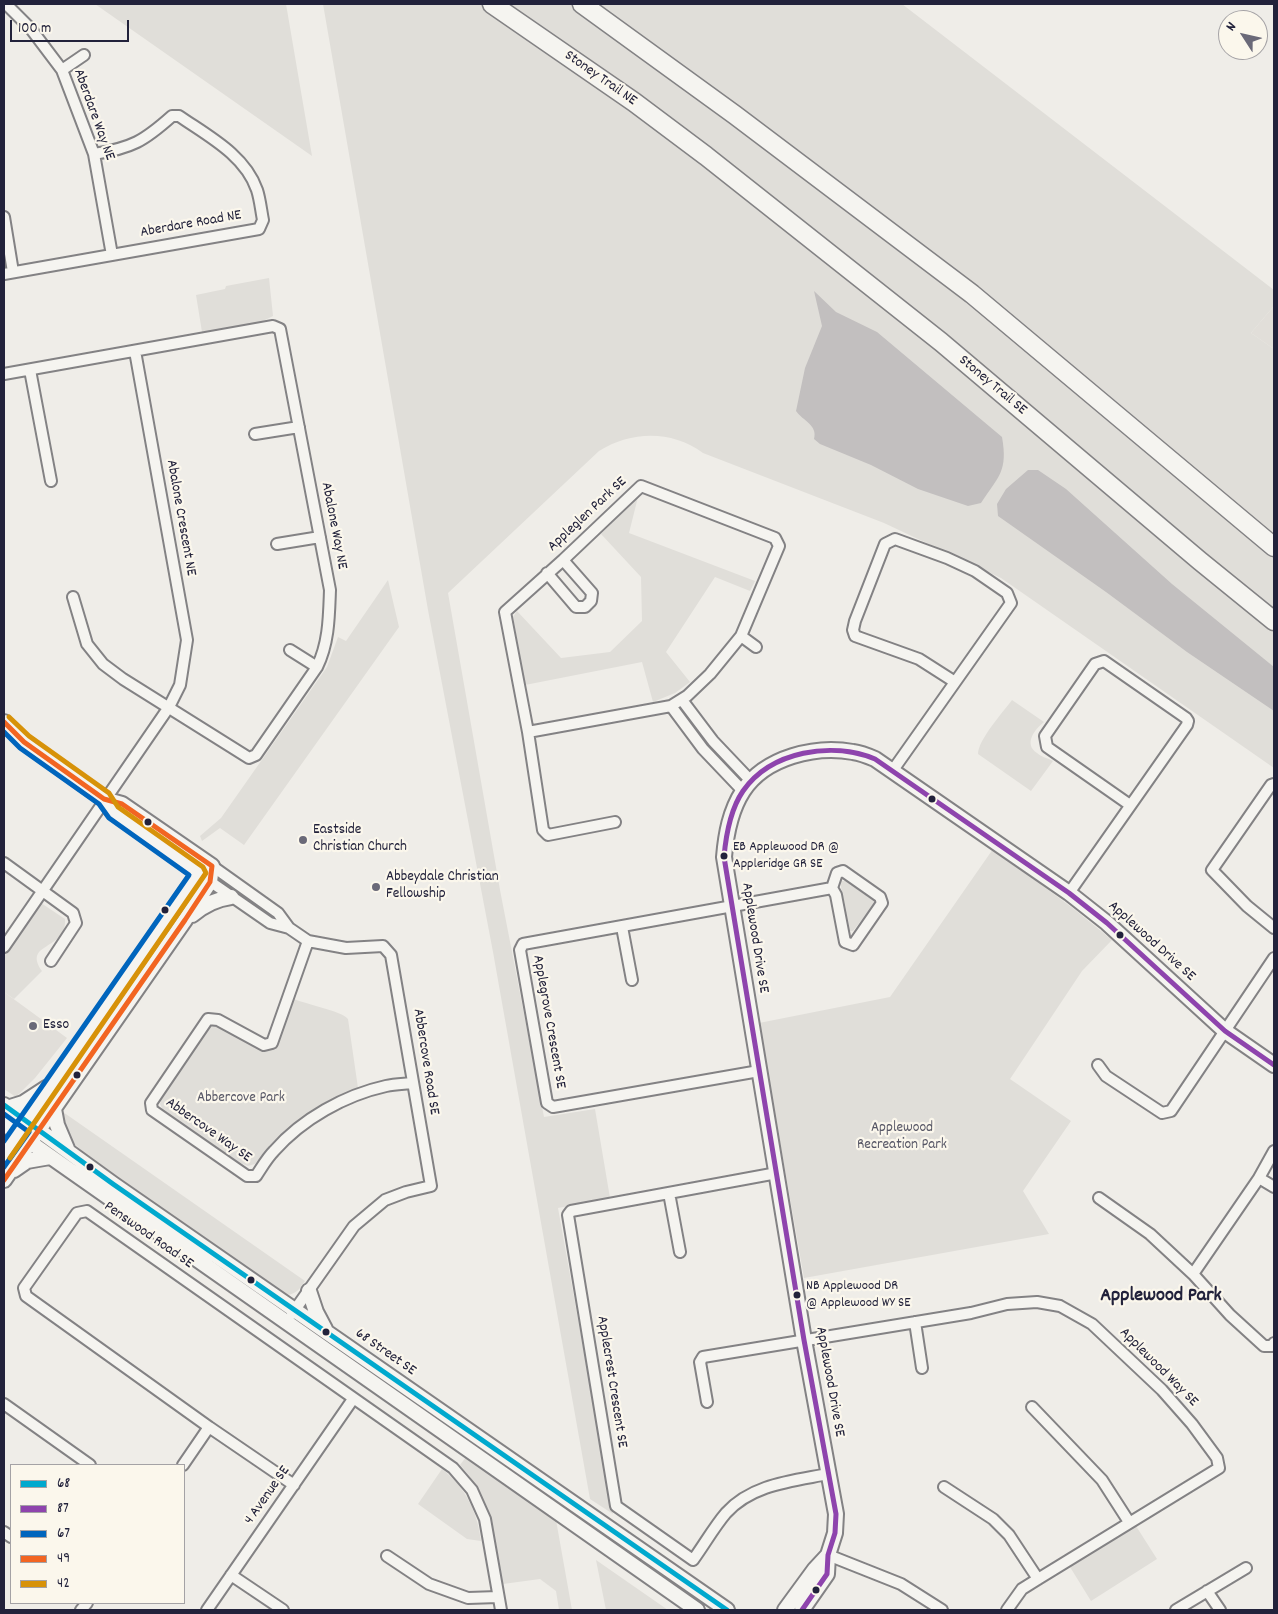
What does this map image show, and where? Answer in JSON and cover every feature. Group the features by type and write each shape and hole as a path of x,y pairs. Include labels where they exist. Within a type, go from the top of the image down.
{"highway":[{"name":"Stoney Trail NE","path":"492,4 634,102 706,156"},
{"path":"582,4 735,115 972,294 1274,547"},
{"name":"Stoney Trail SE","path":"706,156 941,342 1274,621"}],"street":[{"name":"Aberdare Way NE","path":"6,4 31,29 62,70 94,154 112,254"},
{"path":"62,70 84,55"},
{"name":"Aberdare Road NE","path":"8,273 259,229 263,220 257,190 248,172 232,154 179,116 172,116 149,136 122,150 94,154"},
{"path":"4,217 8,273"},
{"name":"Abalone Way NE","path":"135,351 273,326 280,329 330,590 329,624 322,656 256,755 249,758 169,706"},
{"path":"4,374 135,351"},
{"name":"Abalone Crescent NE","path":"4,947 169,706 180,685 187,640 135,351"},
{"path":"30,370 51,481"},
{"path":"255,434 299,427"},
{"name":"Appleglen Park SE","path":"641,486 775,538 779,546 741,636 710,674 682,700 671,706 528,732 505,612 547,574 641,486"},
{"path":"277,544 320,537"},
{"path":"893,770 1011,603 1007,593 975,571 947,558 895,539 885,544 853,630 855,636 919,659 955,682"},
{"path":"547,574 576,607 585,606 591,601 592,593 563,560"},
{"path":"74,598 86,644 103,664 123,679 169,706"},
{"path":"741,636 756,647"},
{"path":"290,650 317,666"},
{"path":"1068,893 1187,725 1188,721 1104,661 1095,664 1045,736 1047,747 1130,805"},
{"path":"682,700 747,786"},
{"path":"671,706 703,749 747,786"},
{"path":"4,722 24,742 104,800 113,812 270,923 289,928"},
{"path":"528,732 543,830 548,835 615,822"},
{"path":"703,749 713,741"},
{"name":"Applewood Drive SE","path":"802,1610 827,1574 828,1555 835,1532 836,1514 804,1340 724,857 726,835 733,812 747,786 767,768 789,758 812,751 854,752 875,758 1068,893 1107,923 1225,1031 1274,1065"},
{"path":"1274,784 1271,784 1212,870 1247,906 1274,928"},
{"path":"104,800 122,804 212,866 278,913 289,928 308,941"},
{"path":"4,863 73,913 76,923 51,961"},
{"path":"6,1177 185,920 212,866"},
{"path":"843,870 880,897 882,903 853,945 845,942 836,895 832,888 837,873 843,870"},
{"path":"4,1154 52,1083 205,878"},
{"name":"Applegrove Crescent SE","path":"759,1071 553,1107 547,1103 520,950 523,944 832,888"},
{"path":"185,920 202,906 231,896"},
{"path":"622,927 632,980"},
{"name":"Abbercove Road SE","path":"308,941 346,948 383,946 391,955 431,1186 406,1192 385,1200 372,1210 354,1226 308,1291"},
{"name":"Abbercove Way SE","path":"308,941 272,1043 264,1045 218,1020 208,1019 151,1103 152,1110 247,1176 256,1176 274,1150 304,1124 336,1104 364,1092 387,1086 413,1083"},
{"path":"1098,1064 1106,1076 1162,1113 1171,1111 1274,958"},
{"path":"6,1107 23,1103 52,1083"},
{"name":"68 Street SE","path":"6,1107 727,1610"},
{"path":"54,1109 57,1125 68,1152"},
{"path":"4,1124 697,1610"},
{"path":"1193,1274 1258,1178 1274,1150"},
{"path":"6,1177 27,1161 50,1158"},
{"name":"Applecrest Crescent SE","path":"777,1173 571,1211 568,1215 616,1506 693,1560 726,1512 751,1494 775,1485 828,1474"},
{"path":"1258,1178 1274,1186"},
{"path":"669,1193 680,1252"},
{"path":"1099,1198 1150,1234 1193,1274 1230,1315 1264,1346 1272,1346 1274,1343"},
{"name":"Penswood Road SE","path":"294,1485 209,1427 26,1296 24,1288 77,1213 86,1211 353,1400 454,1468 472,1490 485,1519 500,1610"},
{"path":"286,1323 308,1291"},
{"path":"308,1291 316,1312 327,1332"},
{"name":"Applewood Way SE","path":"707,1402 700,1362 703,1357 971,1313 1007,1304 1037,1302 1060,1306 1092,1324 1162,1390 1192,1424 1216,1458 1219,1468 1022,1589 1007,1610"},
{"path":"915,1322 922,1368"},
{"name":"4 Avenue SE","path":"207,1610 353,1400"},
{"path":"4,1404 89,1464"},
{"path":"1032,1408 1102,1480 1129,1522"},
{"path":"184,1464 209,1427"},
{"path":"944,1487 993,1519 1008,1535 1038,1579"},
{"path":"828,1555 901,1584 942,1610"},
{"name":"Applewood Drive SE","path":"785,1610 815,1568 828,1555"},
{"path":"387,1556 429,1584 468,1598 498,1596"},
{"path":"1176,1610 1246,1568"},
{"path":"231,1575 282,1610"},
{"path":"1208,1591 1220,1610"}],"shaded area":[{"path":"814,291 836,312 877,332 1002,437 1004,448 1003,466 981,503 968,506 918,489 871,465 820,444 814,439 814,430 796,411 805,368 822,326"},
{"path":"1274,306 1274,349 1251,333"},
{"path":"1028,470 1038,470 1066,489 1172,584 1274,667 1274,711 1187,652 998,516 997,504 1006,489"},
{"path":"4,992 67,1038 35,1078 16,1097 4,1089"}],"green space":[{"path":"95,4 286,4 312,156"},
{"path":"323,4 902,4 1274,290 1274,306 1251,333 1274,349 1274,768 1001,578 884,523 703,453 691,445 665,437 638,437 612,444 599,451 448,593 500,890 544,1117 595,1109 610,1198 558,1208 613,1514 590,1499 493,952 428,610"},
{"path":"269,278 273,316 259,323 202,332 196,295 225,289 226,286"},
{"path":"638,497 629,533 755,581 750,591 715,577 666,652 690,682 675,693 653,702 642,662 525,685 513,617 517,611 561,658 610,652 642,621 641,577 601,534"},
{"path":"388,580 399,627 244,845 220,828 202,841 200,836 221,818 327,667 338,637 346,641"},
{"path":"1012,700 1044,722 1034,733 1031,745 1039,754 1053,761 1031,791 978,754 986,734"},
{"name":"Applewood Recreation Park","path":"993,849 1074,909 1112,940 1082,971 1010,1079 1071,1121 1023,1191 1049,1234 804,1278 759,1023 890,997"},
{"path":"841,881 846,881 874,901 874,904 853,931 850,931 848,928"},
{"path":"41,903 65,919 64,929 59,937 37,955 37,962 42,971 14,999 4,992 4,956"},
{"name":"Abbercove Park","path":"294,999 339,1013 348,1019 358,1088 329,1100 297,1121 268,1148 255,1164 248,1166 240,1163 163,1110 160,1104 162,1096 207,1029 212,1025 222,1027 262,1050 270,1050 275,1047"},
{"path":"63,1112 305,1281 303,1284 293,1294 282,1294 112,1177 71,1141 65,1132 61,1119"},
{"path":"466,1457 556,1520 572,1610 559,1610 556,1591 540,1579 503,1584 491,1521 486,1506 471,1478 460,1465"},
{"path":"442,1469 458,1484 469,1501 477,1520 481,1541 467,1539 418,1504"},
{"path":"1136,1526 1157,1559 1091,1601 1070,1567"},
{"path":"596,1560 668,1610 606,1610"}],"transit line":[{"name":"42","path":"9,717 29,736 109,793 118,807 203,867 206,873 10,1158"},
{"name":"49","path":"4,722 24,742 104,799 122,804 212,866 210,882 185,920 4,1180"},
{"name":"67","path":"4,732 20,748 99,804 109,818 189,875 4,1141"},
{"name":"87","path":"802,1610 827,1574 828,1555 835,1533 836,1514 804,1340 724,857 729,823 735,806 743,791 755,777 769,767 803,753 840,751 875,759 1069,893 1107,923 1225,1031 1274,1065"},
{"name":"68","path":"4,1105 113,1184 727,1610"},
{"name":"67","path":"4,1114 29,1132 4,1167"}],"place":[{"name":"Eastside Christian Church","path":"303,840"},
{"name":"EB Applewood DR @ Appleridge GR SE","path":"724,856"},
{"name":"Abbeydale Christian Fellowship","path":"376,887"},
{"name":"Esso","path":"33,1026"},
{"name":"NB Applewood DR @ Applewood WY SE","path":"797,1295"}],"district":[{"name":"Applewood Park","path":"1161,1297"}]}
